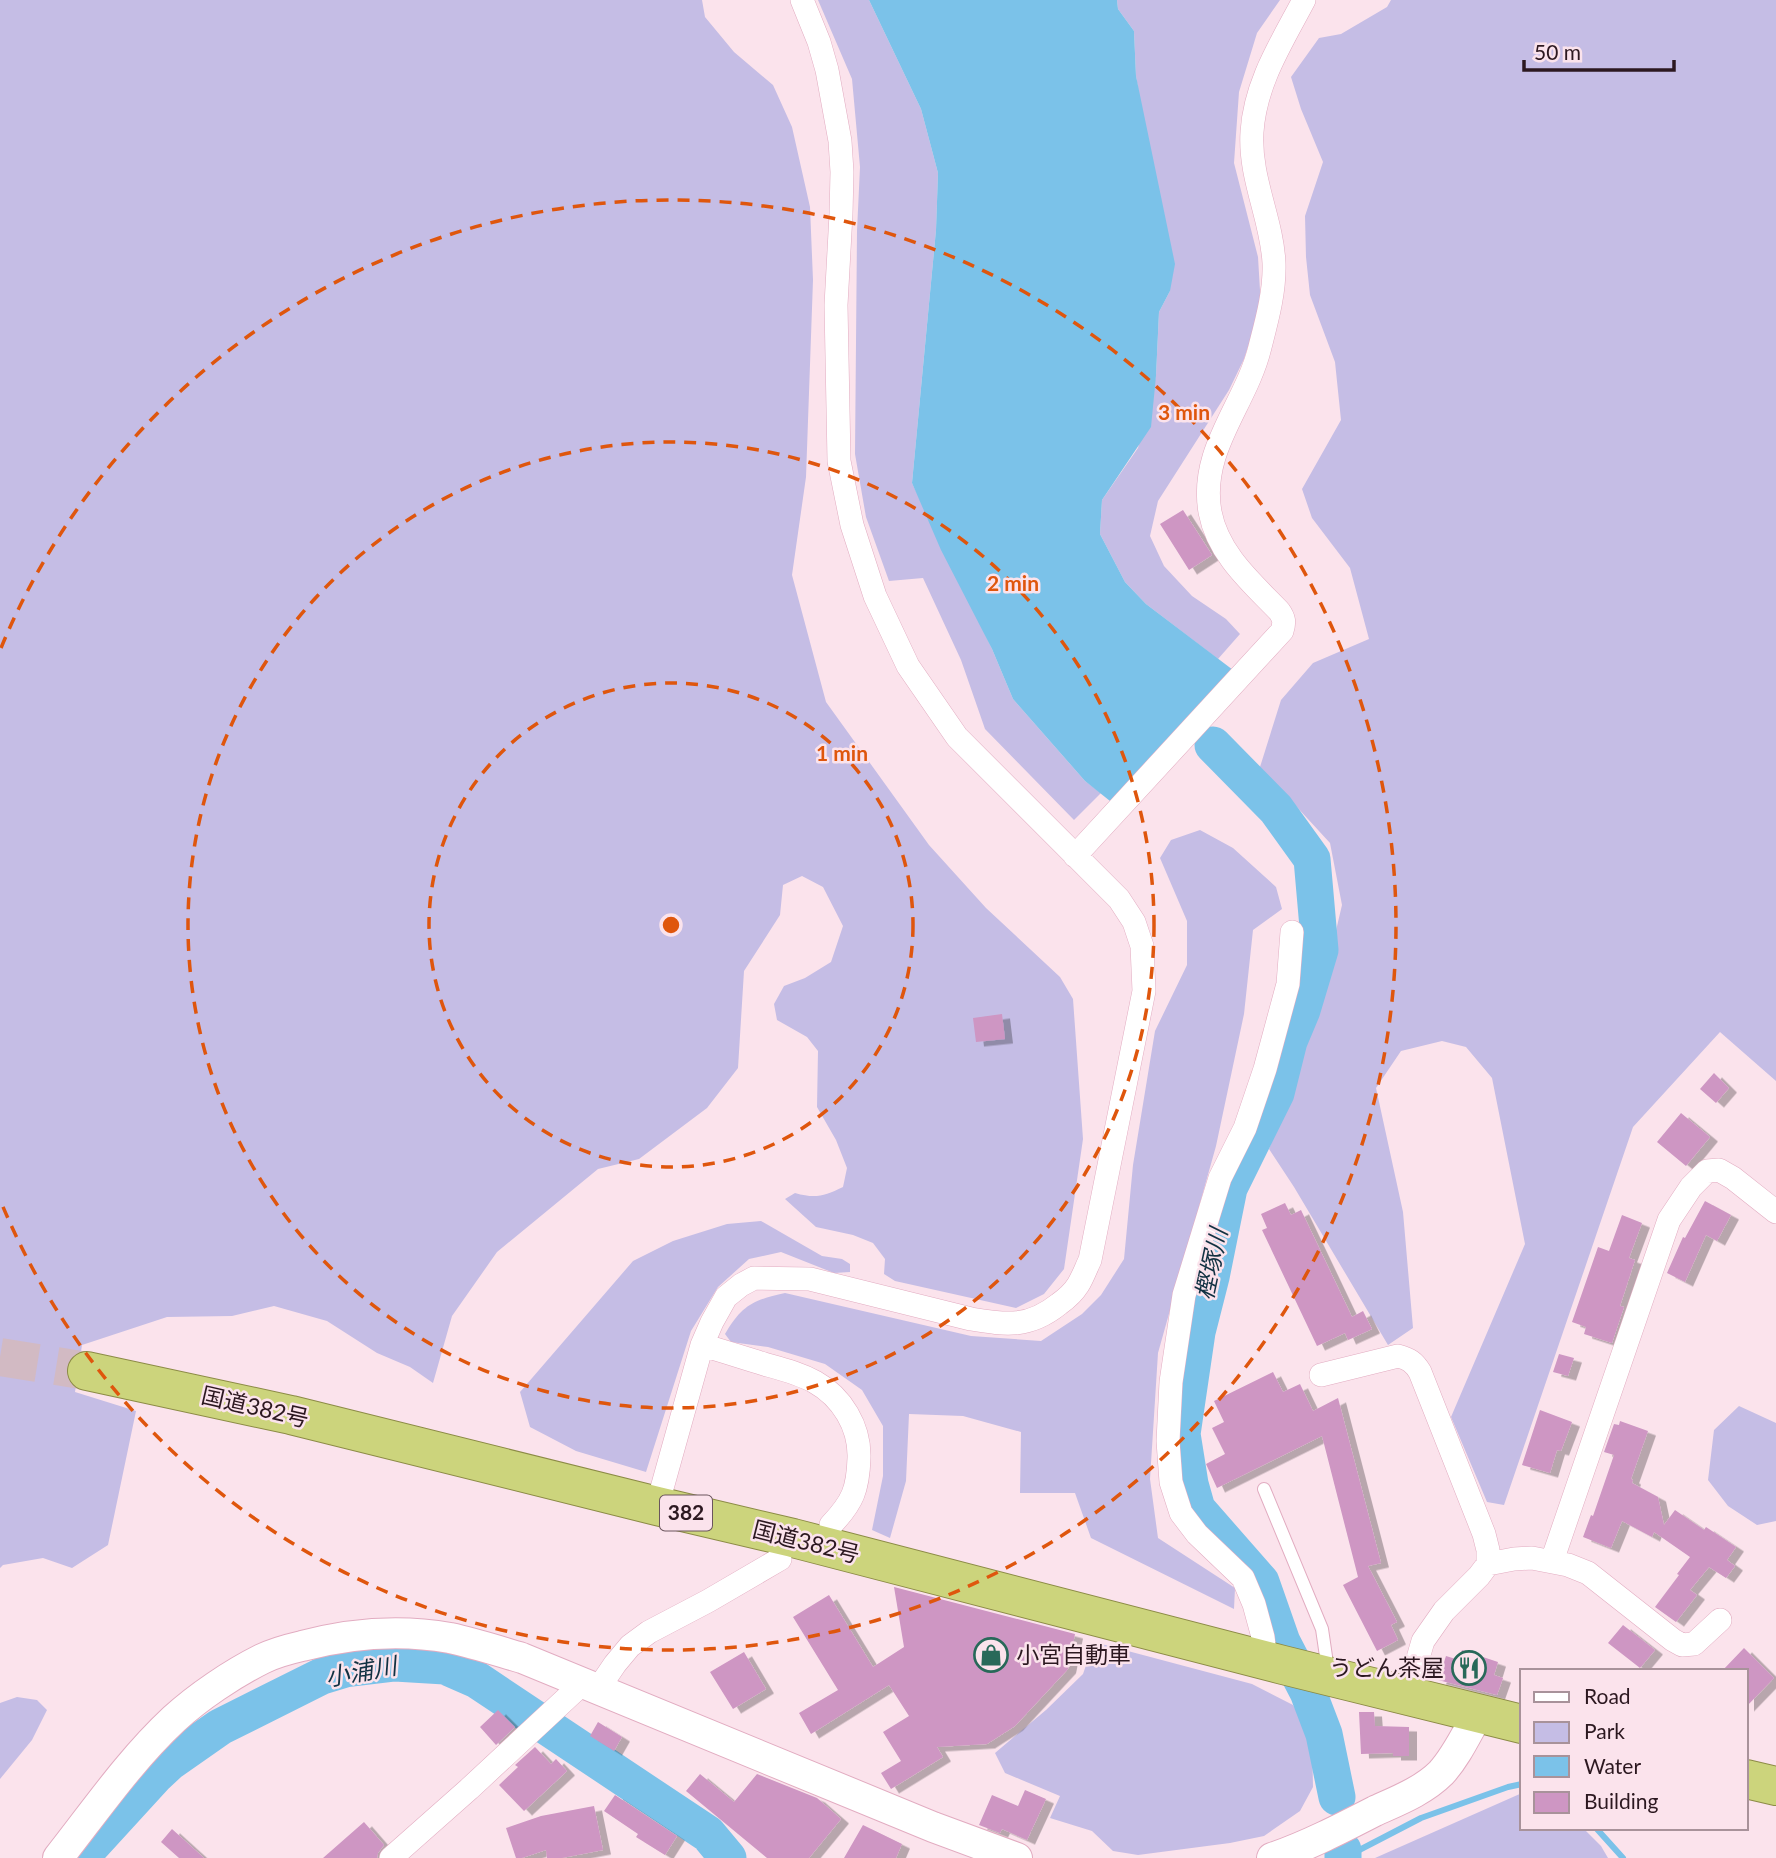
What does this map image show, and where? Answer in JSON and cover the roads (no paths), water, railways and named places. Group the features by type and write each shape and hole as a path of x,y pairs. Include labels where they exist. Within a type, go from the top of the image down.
{"highway":[{"name":"国道382号","path":"88,1371 291,1415 793,1538 1520,1724"},
{"path":"1748,1779 1776,1786"}],"street":[{"path":"657,1506 702,1345 726,1297 754,1278 810,1279 971,1319 998,1323 1026,1323 1046,1314 1068,1297 1078,1286 1090,1260 1144,991 1142,946 1134,922 1119,900 957,737 908,666 875,596 852,525 839,461 836,304 841,214 840,141 827,70 803,0"},
{"path":"1076,856 1282,631 1284,625 1284,617 1229,558 1216,533 1210,512 1209,482 1211,464 1222,435 1243,395 1259,350 1273,284 1274,262 1252,155 1256,102 1265,73 1304,0"},
{"path":"1292,932 1289,984 1265,1069 1245,1128 1220,1178 1184,1295 1171,1382 1168,1441 1171,1482 1181,1513 1197,1534 1243,1578 1263,1637 1299,1668"},
{"path":"1552,1561 1669,1220 1691,1187 1707,1171 1719,1170 1776,1212"},
{"path":"702,1345 799,1374 818,1383 845,1409 855,1427 860,1450 859,1473 854,1496 831,1525"},
{"path":"1321,1375 1398,1356 1410,1359 1416,1365 1476,1510 1486,1542 1488,1564 1444,1611 1423,1641 1407,1696"},
{"path":"1488,1564 1532,1558 1568,1564 1588,1573 1682,1645 1694,1644 1720,1620"},
{"path":"391,1858 552,1712 591,1686 630,1646 649,1632 780,1559"},
{"path":"58,1858 131,1766 175,1718 221,1683 263,1658 292,1649 350,1636 383,1633 427,1635 484,1646 522,1658 933,1827 1017,1858"},
{"path":"1272,1858 1360,1819 1432,1780 1448,1765 1478,1714"}],"lane":[{"path":"1264,1489 1322,1629 1299,1668"}],"water":[{"path":"869,0 1117,0 1118,9 1134,31 1136,76 1175,264 1170,291 1159,312 1151,427 1102,500 1100,534 1125,582 1146,604 1233,670 1110,801 1085,781 1013,699 992,649 941,550 912,483 936,230 938,173 921,109"}],"waterway":[{"name":"樫塚川","path":"1213,745 1276,809 1312,859 1320,950 1302,1010 1289,1041 1276,1093 1229,1188 1197,1332 1182,1434 1197,1509 1261,1582 1282,1642 1308,1692 1324,1734 1337,1797"},
{"name":"小浦川","path":"80,1858 155,1776 170,1762 220,1727 322,1676 345,1669 395,1663 445,1666 477,1680 708,1834 728,1858"},
{"path":"1344,1858 1421,1818 1520,1784"},
{"path":"1598,1830 1623,1858"},
{"name":"樫塚川","path":"1343,1850 1343,1858"}],"tunnel":[{"path":"0,1357 87,1371"}],"place":[{"name":"小宮自動車","path":"991,1655"},
{"name":"うどん茶屋","path":"1469,1668"}]}
